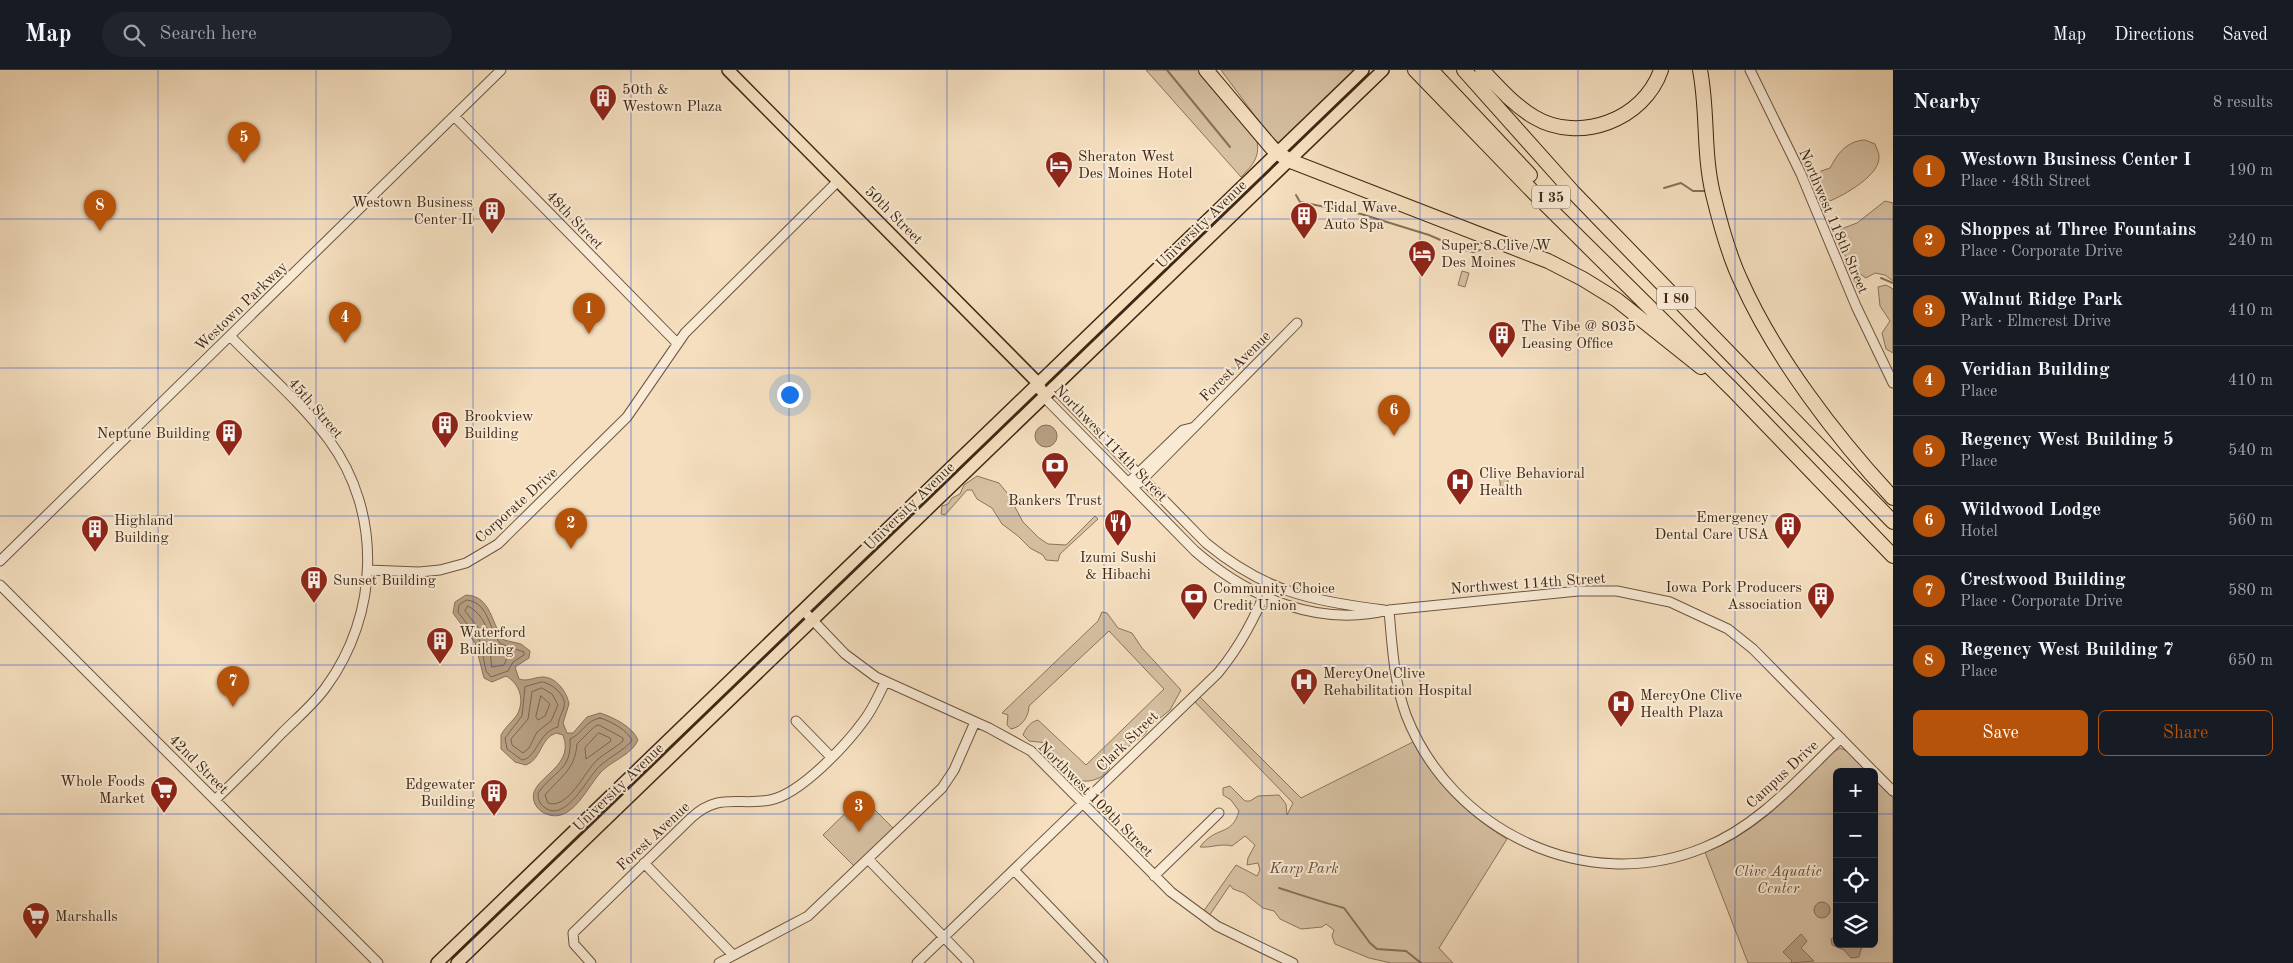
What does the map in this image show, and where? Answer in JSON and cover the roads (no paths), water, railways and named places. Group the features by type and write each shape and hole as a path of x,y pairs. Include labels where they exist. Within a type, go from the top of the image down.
{"highway":[{"path":"1206,70 1283,156 1548,261 1583,278 1617,300 1683,354 1732,389"},
{"path":"1212,70 1241,110"},
{"name":"I 80","path":"1415,70 1539,198 1732,389 1893,556"},
{"name":"I 35","path":"1431,70 1627,275 1670,326"},
{"name":"I 80","path":"1464,70 1572,191 1893,522"},
{"path":"1482,70 1513,102 1534,117 1551,125 1584,128 1616,119 1632,110 1652,89 1661,70"},
{"path":"1700,70 1704,92 1706,143 1713,192 1726,241 1741,281 1776,347 1809,394 1893,498"}],"main road":[{"name":"50th Street","path":"728,70 1038,383"},
{"name":"University Avenue","path":"457,963 1044,397 1283,156 1363,70"},
{"name":"University Avenue","path":"438,963 1038,383 1283,156 1383,70"},
{"name":"Northwest 114th Street","path":"1038,383 1053,388"},
{"name":"Northwest 114th Street","path":"1038,383 1044,397"}],"street":[{"name":"Westown Parkway","path":"0,561 501,70"},
{"name":"Northwest 118th Street","path":"1750,70 1801,174 1859,314 1893,383"},
{"name":"48th Street","path":"454,116 677,343"},
{"name":"Corporate Drive","path":"368,570 419,572 440,570 466,563 490,550 627,417 648,389 677,343 838,180"},
{"name":"Forest Avenue","path":"1131,486 1188,436 1191,428 1297,323"},
{"name":"45th Street","path":"230,336 314,422 336,450 349,475 362,508 367,540 368,570"},
{"name":"Northwest 114th Street","path":"1053,388 1212,548 1245,572 1269,584 1322,601 1389,610"},
{"name":"Northwest 114th Street","path":"1044,397 1210,564 1237,583 1264,596 1288,606 1332,615 1368,616 1389,610 1578,591 1617,591 1670,602 1712,621 1743,640 1768,663 1870,768"},
{"path":"215,800 306,710 333,677 345,658 357,628 365,598 368,570"},
{"name":"Clark Street","path":"917,963 1218,673 1250,628 1269,584"},
{"name":"42nd Street","path":"0,585 378,963"},
{"name":"Northwest 109th Street","path":"803,610 845,654 886,682 1016,741 1031,751 1171,892 1217,926 1293,963"},
{"name":"Campus Drive","path":"1389,610 1400,696 1414,732 1435,769 1469,806 1492,824 1509,835 1550,853 1585,862 1621,864 1652,861 1704,848 1731,834 1755,818 1841,738"},
{"name":"Forest Avenue","path":"591,963 578,949 572,939 578,927 644,863 700,810 720,801 769,800 786,795 801,785 866,718 886,682"},
{"path":"796,721 831,756"},
{"path":"719,963 781,932 808,916 946,782 975,722"},
{"name":"Northwest 114th Street","path":"1878,776 1893,791"},
{"path":"1154,876 1219,813"},
{"path":"868,859 969,963"},
{"path":"644,863 733,955"},
{"path":"1014,870 1103,963"}],"water":[{"path":"1046,425 1054,428 1057,436 1054,444 1046,447 1038,444 1035,436 1038,428"},
{"path":"466,595 481,600 490,612 504,640 521,644 530,651 529,658 515,667 519,679 548,678 556,682 563,690 569,704 563,723 567,733 573,733 587,717 600,713 611,717 627,727 638,740 632,749 607,766 597,776 579,801 564,814 556,816 542,812 535,804 533,795 542,780 557,766 563,757 565,747 563,735 556,733 547,739 535,758 526,765 515,762 501,749 501,735 517,715 521,704 520,693 515,683 506,676 492,682 484,678 475,643 453,613 455,602"},
{"path":"1819,902 1825,902 1830,907 1828,916 1819,918 1814,913 1814,907"},
{"path":"1801,934 1807,941 1801,948 1814,961 1790,963 1792,961 1783,952"},
{"path":"1839,948 1862,948 1859,957 1851,958 1844,950"}],"waterway":[{"path":"1167,70 1230,147"},
{"path":"1664,188 1681,183 1693,191 1706,191"},
{"path":"1296,195 1300,202 1361,214 1429,235 1461,249 1473,252 1480,250"},
{"path":"1881,278 1893,283"},
{"path":"1279,888 1344,908 1370,943 1377,949 1406,951 1421,963"}],"place":[{"name":"50th & Westown Plaza","path":"603,122"},
{"name":"Regency West Building 5","path":"244,163"},
{"name":"Sheraton West Des Moines Hotel","path":"1059,189"},
{"name":"Regency West Building 7","path":"100,231"},
{"name":"Westown Business Center II","path":"492,235"},
{"name":"Tidal Wave Auto Spa","path":"1304,240"},
{"name":"Super 8 Clive/W Des Moines","path":"1422,278"},
{"name":"Westown Business Center I","path":"589,334"},
{"name":"Veridian Building","path":"345,343"},
{"name":"The Vibe @ 8035 Leasing Office","path":"1502,359"},
{"name":"Wildwood Lodge","path":"1394,436"},
{"name":"Brookview Building","path":"445,449"},
{"name":"Neptune Building","path":"229,457"},
{"name":"Bankers Trust","path":"1055,490"},
{"name":"Clive Behavioral Health","path":"1460,506"},
{"name":"Izumi Sushi & Hibachi","path":"1118,547"},
{"name":"Shoppes at Three Fountains","path":"571,549"},
{"name":"Emergency Dental Care USA","path":"1788,550"},
{"name":"Highland Building","path":"95,553"},
{"name":"Sunset Building","path":"314,604"},
{"name":"Iowa Pork Producers Association","path":"1821,620"},
{"name":"Community Choice Credit Union","path":"1194,621"},
{"name":"Waterford Building","path":"440,665"},
{"name":"MercyOne Clive Rehabilitation Hospital","path":"1304,706"},
{"name":"Crestwood Building","path":"233,707"},
{"name":"MercyOne Clive Health Plaza","path":"1621,728"},
{"name":"Whole Foods Market","path":"164,814"},
{"name":"Edgewater Building","path":"494,817"},
{"name":"Walnut Ridge Park","path":"859,832"},
{"name":"Marshalls","path":"36,940"}],"park label":[{"name":"Karp Park","path":"1304,868"},
{"name":"Clive Aquatic Center","path":"1778,880"}]}
